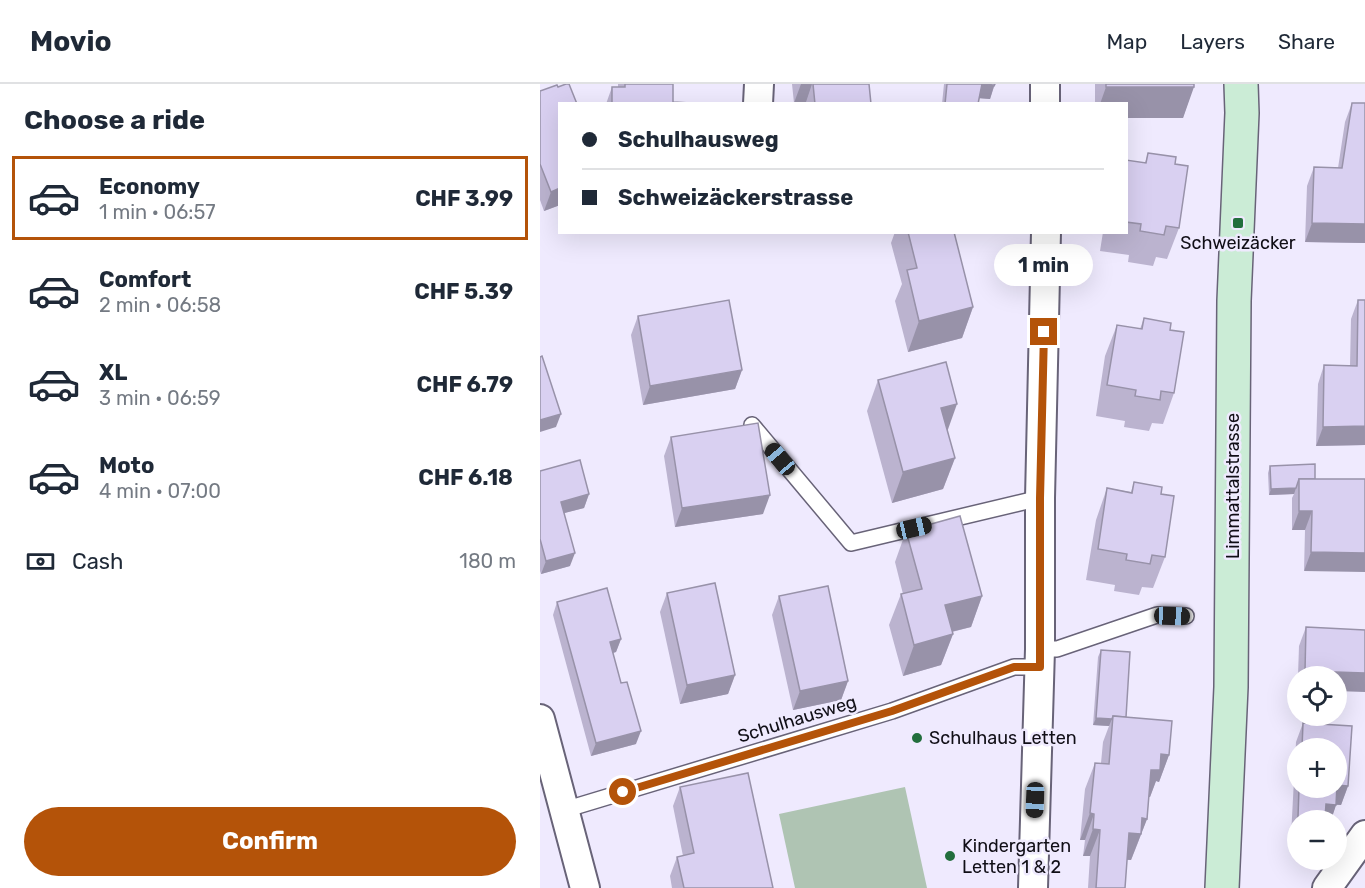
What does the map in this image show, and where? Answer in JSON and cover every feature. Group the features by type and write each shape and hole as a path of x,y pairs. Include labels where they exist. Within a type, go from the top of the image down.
{"main road":[{"name":"Limmattalstrasse","path":"1222,888 1232,623 1234,302 1242,113 1240,84"}],"street":[{"path":"759,84 759,102"},
{"path":"1045,84 1046,102"},
{"path":"1033,888 1040,658 1040,498 1046,234"},
{"path":"540,719 585,888"},
{"path":"1327,888 1365,835"}],"lane":[{"path":"752,425 851,543 1040,498"},
{"name":"Schulhausweg","path":"564,810 892,711 1040,658 1057,649 1157,615 1186,616"}],"green space":[{"path":"905,787 927,888 795,888 779,814"}],"building":[{"path":"569,84 576,102 558,102 558,189 551,192 540,164 540,91 557,85 558,87"},
{"path":"625,84 673,84 673,102 612,102 612,87 625,87"},
{"path":"813,84 869,84 871,102 815,102"},
{"path":"947,84 982,84 978,102 945,102"},
{"path":"1106,84 1194,84 1194,87 1106,87"},
{"path":"1352,103 1365,103 1365,224 1312,223 1314,167 1342,168"},
{"path":"1148,153 1176,157 1175,164 1188,166 1179,228 1166,226 1164,235 1140,231 1141,224 1128,222 1128,160 1146,163"},
{"path":"908,234 955,234 973,307 919,321 907,270 917,268"},
{"path":"729,300 742,370 650,386 638,316"},
{"path":"1358,300 1365,300 1365,426 1323,427 1324,365 1357,366"},
{"path":"1144,318 1171,323 1170,330 1184,332 1174,393 1161,391 1160,400 1135,396 1136,390 1107,385 1117,325 1142,329"},
{"path":"542,356 561,414 540,420 540,357"},
{"path":"946,362 957,404 941,408 955,458 903,472 878,380"},
{"path":"758,423 770,495 682,508 671,437"},
{"path":"580,460 589,494 561,502 575,553 546,561 540,539 540,471"},
{"path":"1315,464 1315,479 1299,479 1296,488 1271,489 1270,466"},
{"path":"1299,479 1365,479 1365,553 1311,552 1312,511 1299,511"},
{"path":"1134,482 1162,487 1161,494 1174,496 1165,557 1152,555 1150,564 1126,560 1127,554 1098,549 1107,488 1132,493"},
{"path":"960,516 982,596 945,605 953,634 914,645 901,594 922,589 906,531"},
{"path":"715,583 735,675 687,685 667,593"},
{"path":"828,586 848,681 800,691 779,596"},
{"path":"607,588 621,639 610,642 621,683 627,682 641,731 596,743 557,602"},
{"path":"1306,627 1365,630 1365,673 1347,672 1347,666 1305,666"},
{"path":"1101,650 1130,652 1126,717 1096,718"},
{"path":"1113,716 1172,721 1169,755 1161,754 1160,770 1151,770 1147,819 1142,818 1141,834 1129,833 1125,888 1096,888 1100,830 1093,829 1094,814 1090,813 1095,763 1109,764"},
{"path":"1303,726 1352,726 1348,786 1347,738 1302,738"},
{"path":"748,773 773,888 684,888 677,857 694,853 680,787"},
{"path":"1299,798 1336,798 1336,805 1326,804 1326,810 1298,810"}],"place":[{"name":"Schweizäcker","path":"1238,223"},
{"name":"Schulhaus Letten","path":"917,738"},
{"name":"Kindergarten Letten 1 & 2","path":"950,856"}],"route":[{"path":"623,792 892,711 1014,667 1040,667 1040,498 1044,332"}]}
